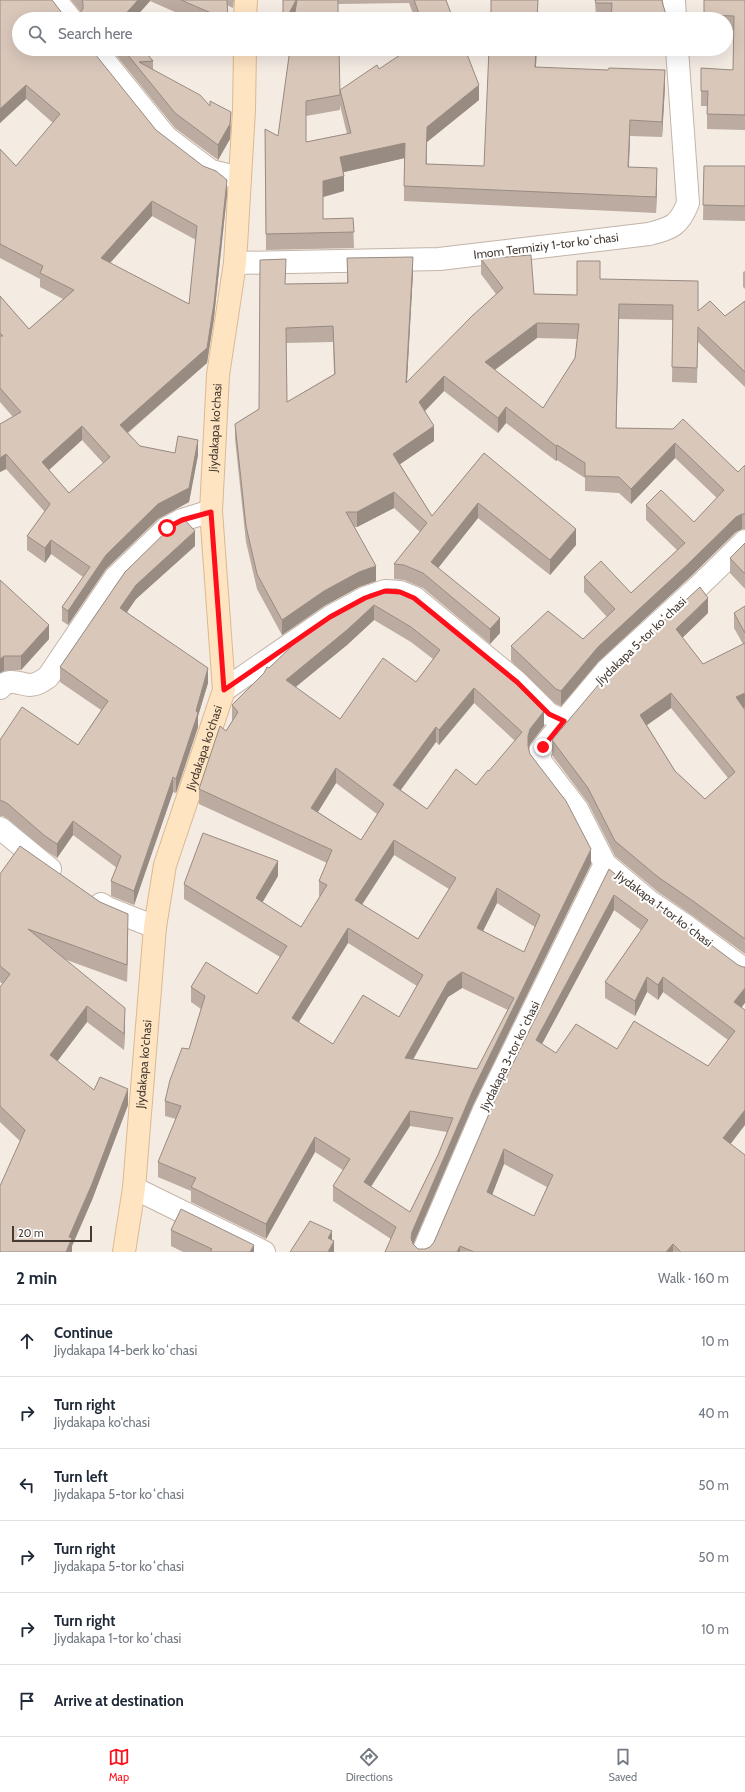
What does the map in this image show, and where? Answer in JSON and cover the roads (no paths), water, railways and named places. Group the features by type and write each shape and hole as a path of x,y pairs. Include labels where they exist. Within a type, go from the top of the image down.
{"street":[{"path":"55,0 65,12"},
{"path":"245,12 246,0"},
{"path":"674,0 675,12"},
{"path":"101,56 166,137 211,171 240,178"},
{"name":"Jiydakapa ko'chasi","path":"124,1252 134,1188 155,927 165,865 224,690 211,512 218,375 235,263 244,110 245,56"},
{"name":"Imom Termiziy 1-tor koʻchasi","path":"235,263 439,259 649,234 667,230 676,225 682,217 688,203 678,56"},
{"path":"0,688 9,682 19,681 30,685 38,683 48,677 115,578 167,528 182,520 211,512"},
{"name":"Jiydakapa 5-tor koʻchasi","path":"564,721 606,671 697,588 745,541"},
{"path":"224,690 330,617 365,598 385,591 400,592 414,598 517,682 549,714 564,721"},
{"name":"Jiydakapa 1-tor koʻchasi","path":"564,721 540,751 540,761 542,766 577,809 605,864 650,902 686,926 745,970"},
{"path":"0,828 37,860 107,908 155,927"},
{"name":"Jiydakapa 3-tor koʻchasi","path":"423,1252 484,1110 605,864"},
{"path":"134,1188 264,1252"}]}
